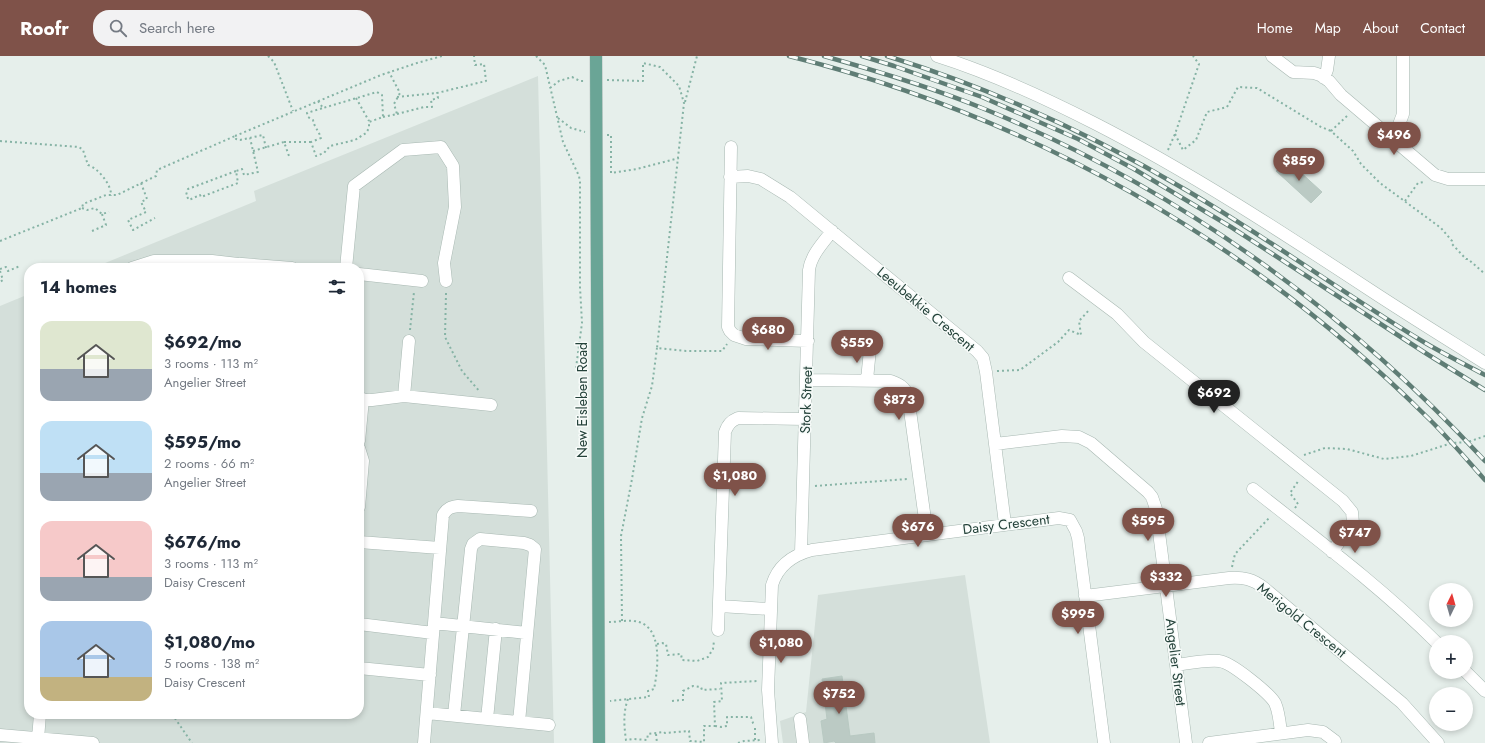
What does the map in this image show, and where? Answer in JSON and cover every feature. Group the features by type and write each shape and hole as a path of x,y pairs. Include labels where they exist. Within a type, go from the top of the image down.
{"main road":[{"name":"New Eisleben Road","path":"596,56 599,743"}],"street":[{"path":"937,56 973,67 1122,137 1227,198 1485,363"},
{"path":"1272,56 1293,72 1314,73 1324,78 1355,108 1435,175 1448,179 1485,180"},
{"path":"1324,78 1328,70 1329,56"},
{"path":"1390,137 1398,127 1403,114 1403,56"},
{"path":"346,263 354,186 403,150 441,147 454,166 455,207 444,263 446,281"},
{"path":"731,147 727,323 730,331 734,335 746,339 808,341"},
{"name":"Leeubekkie Crescent","path":"730,177 748,176 761,179 790,198 977,351 982,358 986,372 1005,524"},
{"name":"Stork Street","path":"801,553 810,264 814,255 832,231"},
{"path":"146,263 154,260 212,261 222,263"},
{"path":"364,274 419,280"},
{"path":"1069,278 1117,314 1144,342 1349,507 1353,515 1351,525 1332,552"},
{"path":"404,396 408,341"},
{"path":"867,380 870,349"},
{"path":"806,380 891,381 904,388 907,392 927,534"},
{"path":"364,399 372,400 404,396 491,405"},
{"path":"718,630 725,432 727,426 738,418 805,419"},
{"name":"Angelier Street","path":"995,444 1062,436 1079,437 1091,444 1152,497 1156,509 1186,743"},
{"path":"1253,489 1413,619 1429,635"},
{"path":"424,743 443,515 446,510 451,507 458,506 531,511"},
{"name":"Daisy Crescent","path":"772,741 768,706 768,680 772,585 777,572 792,558 801,553 812,550 1005,524 1064,518 1070,520 1078,538 1104,743"},
{"path":"454,715 473,544 480,539 524,543 530,544 535,549 535,554 519,722"},
{"path":"364,542 440,548"},
{"name":"Merigold Crescent","path":"1085,596 1229,578 1245,578 1258,583 1402,703 1438,743"},
{"path":"719,606 770,608"},
{"path":"364,624 433,628 464,626 527,633"},
{"path":"487,719 496,629"},
{"path":"1176,665 1220,661 1237,669 1274,701 1278,712 1281,733"},
{"path":"364,668 430,675"},
{"path":"1473,679 1485,691"},
{"path":"427,712 549,725"},
{"path":"38,739 40,719"},
{"path":"800,719 803,743"},
{"path":"1209,743 1281,733 1316,730 1323,732 1335,741"},
{"path":"0,735 86,743"}],"path":[{"path":"268,56 274,62 293,111"},
{"path":"0,241 82,208 84,204 106,196 117,195 156,176 158,170 293,111 389,72 442,56"},
{"path":"397,97 437,93 486,82 484,64 475,65 474,56"},
{"path":"536,56 545,65 563,142 579,176 580,182 580,287 582,323 576,368"},
{"path":"622,621 621,536 642,418 652,386 679,158 684,103 697,56"},
{"path":"1164,161 1199,64 1193,56"},
{"path":"550,88 559,81 572,77 580,81 643,81 643,63 660,67 679,86 684,103"},
{"path":"389,72 400,93 394,104 397,114"},
{"path":"1175,134 1182,150 1196,140 1207,112 1227,107 1238,86 1257,88 1321,127 1331,131 1353,151 1361,164 1380,183 1441,228 1452,241 1452,244 1466,259 1468,259 1485,274"},
{"path":"253,151 284,142 311,142 321,138 320,132 314,127 313,120 308,117 307,113 377,92 382,96 383,117"},
{"path":"369,122 424,107 432,107 431,100 438,98 437,93"},
{"path":"311,142 316,156 324,153 330,146 355,140 366,133 369,128 369,122 356,98"},
{"path":"318,101 323,108"},
{"path":"1331,131 1355,108"},
{"path":"557,117 571,128 596,134 611,135 611,173 637,169 679,158"},
{"path":"235,136 236,139 240,140 263,135 266,148"},
{"path":"236,171 238,183 189,200 186,195 188,189 236,171 242,169 244,175 258,172 250,138"},
{"path":"0,141 79,147 83,150 88,165 93,166 106,180 111,191 111,196"},
{"path":"284,142 289,156"},
{"path":"1405,201 1418,183 1427,181 1435,175"},
{"path":"141,183 147,199 141,202 146,212 128,220 133,230 155,218"},
{"path":"82,208 87,210 95,208 102,214 106,225 92,231"},
{"path":"102,214 109,212"},
{"path":"0,282 3,280 0,270 6,267 8,271 20,266"},
{"path":"408,341 419,280"},
{"path":"446,281 445,337 462,371 491,405"},
{"path":"986,372 1020,370 1058,342 1069,330 1081,335 1079,321 1099,301"},
{"path":"657,348 686,351 722,351 734,335"},
{"path":"1291,460 1326,448 1347,449 1384,459 1411,456 1452,443 1468,442 1485,436"},
{"path":"1229,578 1235,554 1271,516 1288,516 1298,504 1290,493 1305,471"},
{"path":"803,487 919,478"},
{"path":"598,623 635,621 648,627 657,644 658,673 655,678 654,689 648,691 648,697 628,698 615,701 599,701"},
{"path":"657,644 666,644 668,656 682,654 682,660 697,661 708,657 713,649 718,630"},
{"path":"715,726 714,702 722,702 720,689 721,683 742,683 768,680"},
{"path":"672,701 683,700 683,691 693,686 701,686 702,690 720,689"},
{"path":"628,698 624,708 626,742 647,740 648,734 656,734 660,732 689,732 690,741 705,743 704,726 727,726 727,717 751,717 755,725"},
{"path":"175,719 192,743"},
{"path":"656,734 657,743"},
{"path":"738,743 744,741 772,741"}],"shaded area":[{"path":"538,76 554,743 0,743 0,306 24,296 24,719 364,719 364,263 105,263 256,201 254,191"},
{"path":"965,575 990,743 783,743 780,721 806,712 818,595"}],"building":[{"path":"1287,160 1322,192 1311,203 1276,171"},
{"path":"842,676 850,736 874,733 875,743 836,743 834,741 824,743 821,721 827,719 822,679"}],"railway":[{"path":"789,56 879,82 966,113 1050,150 1132,193 1210,241 1286,294 1357,353 1434,424 1485,480"},
{"path":"824,56 904,80 982,108 1053,139 1122,175 1189,214 1253,257 1315,303 1374,353 1431,405 1485,461"},
{"path":"862,56 982,97 1078,139 1134,169 1231,227 1485,390"},
{"path":"887,56 964,83 1040,114 1077,131 1150,169 1216,208 1422,341 1485,375"}]}
